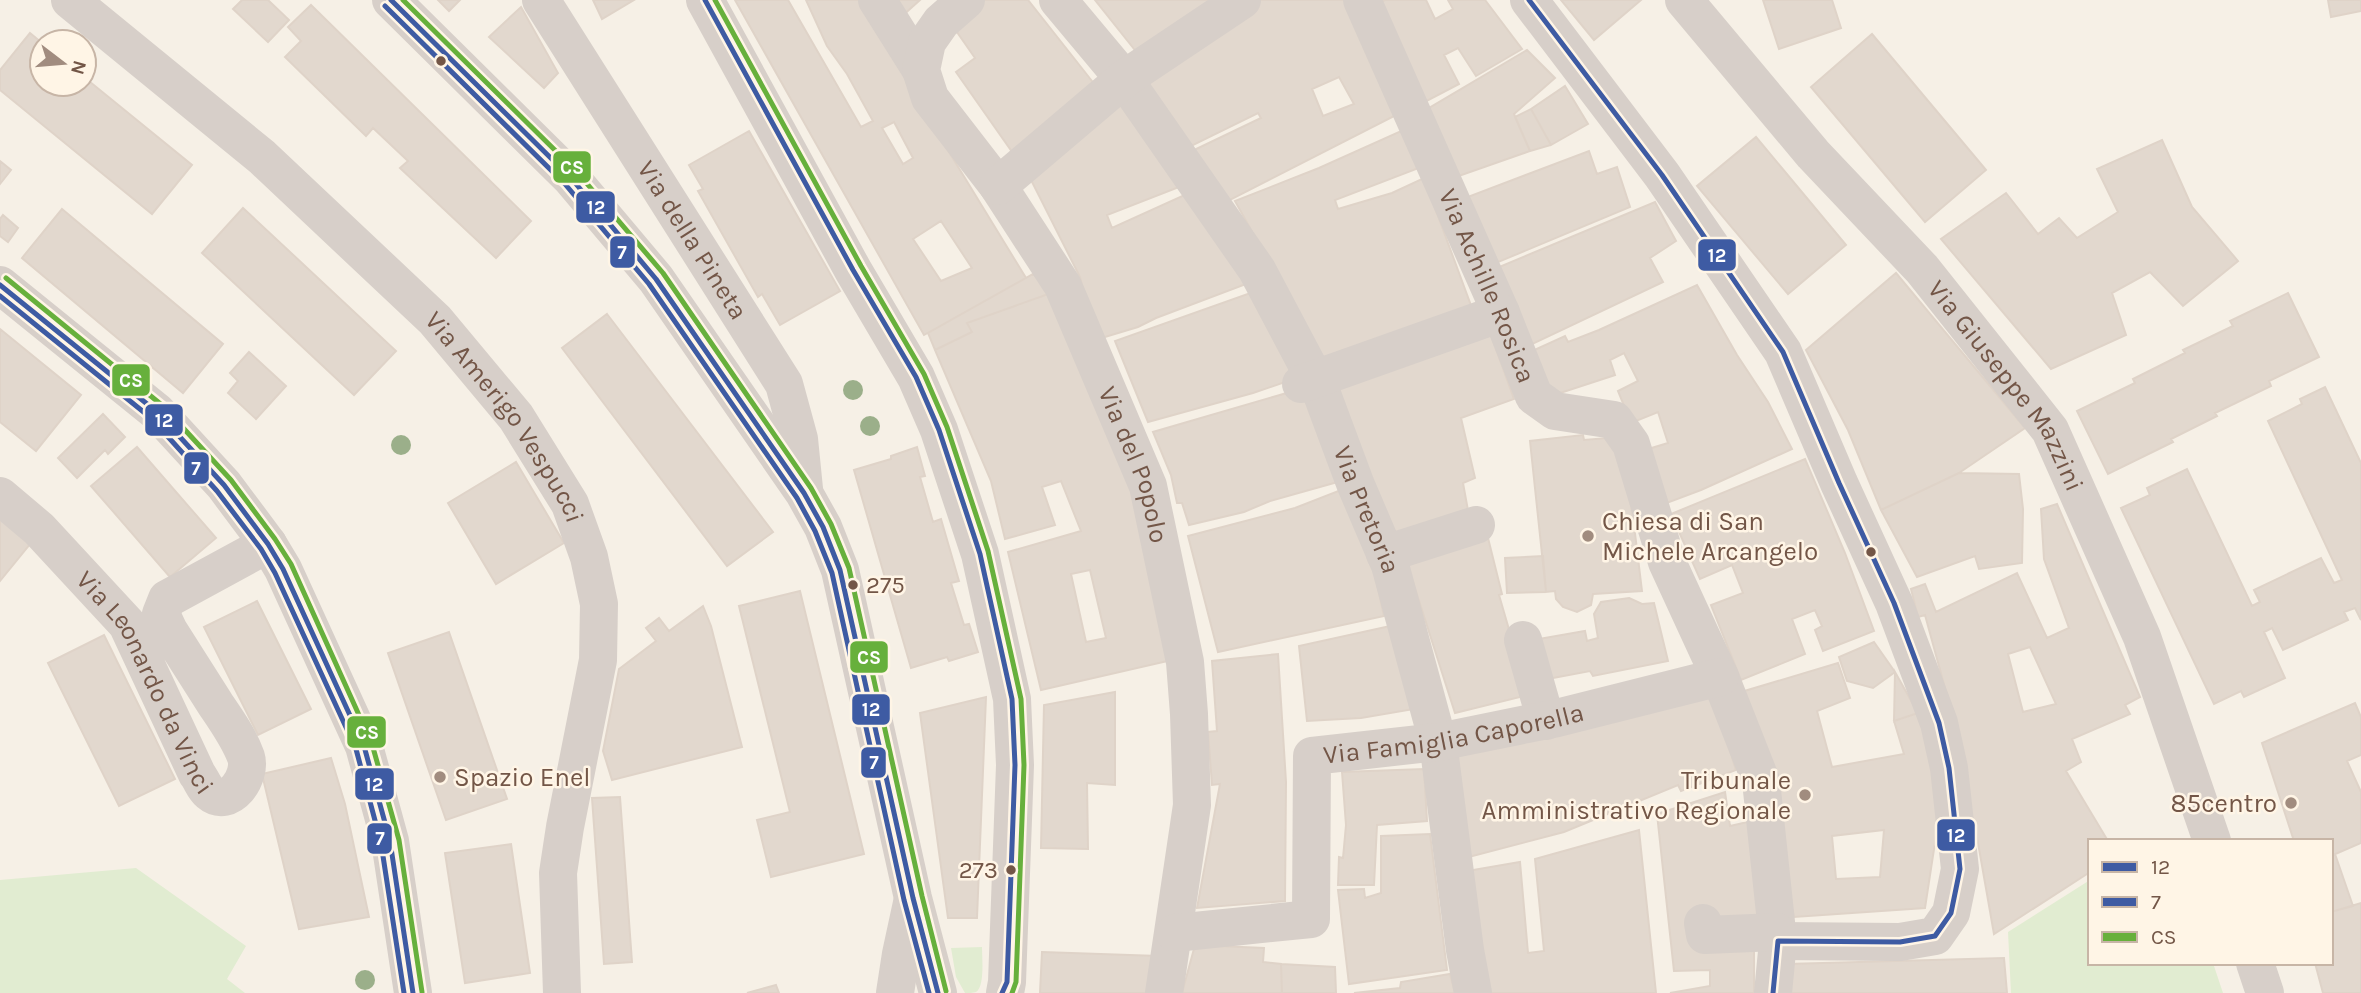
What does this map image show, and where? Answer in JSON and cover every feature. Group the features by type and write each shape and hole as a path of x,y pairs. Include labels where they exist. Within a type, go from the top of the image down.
{"street":[{"name":"Via Amerigo Vespucci","path":"70,0 262,157 435,320 516,416 570,504 589,557 599,604 598,660 558,873 562,993"},
{"path":"391,0 529,136 656,279 804,493 823,527 840,570 938,993"},
{"name":"Via della Pineta","path":"541,0 784,384 799,439 804,493"},
{"path":"705,0 853,270 916,377 939,429 981,554 1012,699 1015,765 1014,849 1005,989"},
{"name":"Via del Popolo","path":"877,0 921,70 930,98 998,186 1063,286 1148,486 1185,662 1192,805 1164,993"},
{"path":"921,70 927,42 941,22 966,0"},
{"name":"Via Pretoria","path":"1058,0 1124,79 1257,270 1385,554 1438,742 1473,993"},
{"path":"998,186 1124,79 1242,0"},
{"path":"1529,0 1662,175 1783,352 1894,603 1939,723 1948,768 1959,869 1951,913 1935,936 1900,942 1705,935 1703,923"},
{"name":"Via Giuseppe Mazzini","path":"1684,0 1813,154 1922,269 2050,430 2142,637 2211,839"},
{"name":"Via Achille Rosica","path":"1364,7 1501,313 1534,396 1555,411 1614,420 1632,444 1667,562 1720,677 1761,781 1778,937 1773,993"},
{"path":"0,285 157,412 224,485 283,569 363,746 390,841 412,993"},
{"path":"1308,381 1501,313"},
{"name":"Via Leonardo da Vinci","path":"0,496 39,529 127,624 197,774 210,792 216,795 229,795 240,787 246,773 247,760 234,732 169,631 161,614 167,599 268,544"},
{"path":"1385,554 1476,525"},
{"path":"1523,640 1546,721"},
{"name":"Via Famiglia Caporella","path":"1175,933 1311,919 1312,756 1438,742 1546,721 1720,677"},
{"path":"895,993 914,898"},
{"path":"924,939 947,993"},
{"path":"2256,965 2265,993"}],"green space":[{"path":"136,868 246,946 227,979 245,993 0,993 0,880"},
{"path":"2088,881 2088,965 2214,965 2223,993 2011,993 2008,932"},
{"path":"982,947 981,984 976,992 965,993 956,977 951,948"}],"building":[{"path":"242,0 268,0 289,20 268,42 233,9"},
{"path":"438,0 460,0 449,11"},
{"path":"593,0 634,0 602,19"},
{"path":"735,0 788,0 861,127 873,121 847,74 827,46 806,0 865,0 927,116 1026,278 924,335","holes":["894,122 913,158 903,164 882,128","941,221 972,268 941,281 913,239"]},
{"path":"888,0 920,0 900,18"},
{"path":"981,0 1028,0 1099,90 1015,156 956,72 975,58 952,25"},
{"path":"1095,0 1225,0 1142,59"},
{"path":"1251,0 1357,0 1402,112 1222,204 1190,152 1261,118 1258,113 1187,148 1140,74","holes":["1339,77 1354,104 1323,116 1312,89"]},
{"path":"1385,0 1426,0 1435,19 1453,9 1448,0 1485,0 1522,49 1476,76 1458,48 1444,55 1459,84 1421,104 1369,7"},
{"path":"1561,0 1641,0 1594,40"},
{"path":"1763,0 1832,0 1841,28 1779,49"},
{"path":"2328,0 2361,0 2361,11 2331,17"},
{"path":"311,5 531,221 496,258 400,168 408,161 373,128 366,136 285,57 301,41 288,27"},
{"path":"521,7 558,73 544,88 489,37"},
{"path":"1872,34 1986,170 1925,222 1811,87"},
{"path":"28,35 28,98 98,98 98,88 192,165 152,214 0,90 0,70"},
{"path":"1527,50 1555,78 1514,114 1530,151 1453,178 1424,111"},
{"path":"1565,86 1588,124 1551,145 1531,109"},
{"path":"1118,91 1179,187 1107,215 1112,228 1189,193 1246,284 1138,327 1095,340 1080,277 1025,168"},
{"path":"1531,109 1551,145 1530,151 1515,117"},
{"path":"1410,127 1424,166 1335,200 1338,209 1392,193 1424,178 1473,311 1318,368 1275,273 1235,201 1319,168"},
{"path":"749,131 840,291 780,325 762,294 758,297 698,191 703,189 689,165"},
{"path":"1756,137 1846,245 1788,294 1697,186"},
{"path":"2162,140 2192,207 2238,261 2183,306 2150,272 2112,293 2126,335 2051,369 1941,239 2006,193 2038,234 2059,218 2077,238 2118,212 2097,169"},
{"path":"1589,151 1597,174 1617,167 1630,207 1491,265 1465,198"},
{"path":"0,161 11,170 0,184"},
{"path":"1655,202 1676,241 1650,258 1663,282 1526,347 1492,270"},
{"path":"243,208 396,351 354,395 202,253"},
{"path":"62,209 223,344 183,393 22,258"},
{"path":"3,215 18,228 8,242 0,236 0,219"},
{"path":"1896,273 2025,428 1959,473 1881,510 1848,430 1806,350"},
{"path":"1033,274 1054,292 967,323 972,332 935,350 928,333"},
{"path":"1697,285 1737,355 1768,402 1792,449 1664,504 1645,450 1668,443 1658,412 1631,423 1618,391 1638,381 1624,353 1610,360 1615,375 1554,395 1530,352 1565,336 1568,342 1599,330"},
{"path":"1259,290 1297,378 1148,422 1115,341"},
{"path":"1054,292 1134,493 1172,660 1041,690 1008,552 1081,531 1061,481 1042,487 1055,525 1005,539 991,481 935,350 972,332 967,323","holes":["1090,570 1106,638 1086,642 1071,574"]},
{"path":"2288,293 2319,357 2269,381 2271,386 2215,413 2217,416 2171,439 2173,442 2108,474 2077,411 2135,383 2133,379 2185,353 2183,350 2233,326 2230,321"},
{"path":"607,314 773,532 727,566 562,348"},
{"path":"1488,327 1514,399 1461,418 1475,478 1463,483 1469,516 1399,542 1332,388"},
{"path":"0,329 81,395 36,451 0,422"},
{"path":"249,352 286,386 256,419 228,393 238,381 230,373"},
{"path":"2325,387 2361,463 2361,620 2355,608 2344,612 2348,620 2283,650 2272,628 2264,632 2285,678 2244,697 2241,691 2214,704 2121,508 2150,495 2147,488 2187,469 2252,606 2260,602 2254,590 2321,558 2334,583 2342,580 2268,421 2302,404 2300,399"},
{"path":"1304,388 1341,481 1270,501 1244,512 1189,525 1182,503 1177,503 1171,475 1153,432"},
{"path":"103,414 125,437 108,454 105,450 77,478 58,458"},
{"name":"Chiesa di San Michele Arcangelo","path":"1583,435 1584,440 1619,437 1642,591 1593,594 1591,605 1577,612 1563,607 1556,599 1555,591 1546,592 1530,441"},
{"path":"137,447 216,538 170,577 91,486"},
{"path":"917,447 925,476 920,477 933,522 941,519 959,581 951,583 964,625 969,624 978,652 949,661 947,657 911,668 854,470 891,459 891,456"},
{"path":"1805,459 1845,553 1874,631 1823,651 1815,630 1822,626 1815,610 1792,619 1805,654 1741,680 1711,605 1743,593 1732,565 1700,579 1671,514"},
{"path":"516,462 564,543 496,584 448,503"},
{"path":"1959,473 2019,474 2023,509 2022,563 1979,569 1975,556 1917,577 1881,510"},
{"path":"1346,488 1375,575 1384,616 1218,652 1188,536 1295,508"},
{"path":"2057,504 2140,697 2125,705 2130,714 2072,739 2081,762 2066,771 2107,839 2088,839 2088,873 1994,934 1974,820 1969,820 1957,732 1925,615 1918,617 1911,589 1925,584 1936,612 2017,573 2047,638 2069,628 2044,559 2041,509","holes":["2030,647 2056,704 2023,712 2008,654"]},
{"path":"0,518 31,543 0,581"},
{"path":"1487,534 1502,594 1499,595 1528,695 1455,713 1405,557"},
{"path":"1543,556 1546,592 1507,593 1505,558"},
{"path":"800,591 864,854 771,877 757,820 790,812 739,606"},
{"path":"1629,598 1642,604 1654,603 1668,661 1593,676 1590,671 1542,680 1533,640 1585,631 1587,641 1598,638 1594,614 1601,602"},
{"path":"257,601 311,709 258,735 204,627"},
{"path":"703,606 711,626 742,747 612,780 603,751 619,669 656,641 646,628 659,618 669,631"},
{"path":"1395,625 1414,709 1361,718 1307,721 1299,646"},
{"path":"449,632 507,799 446,820 388,653"},
{"path":"104,635 175,779 119,806 48,663"},
{"path":"1874,642 1895,672 1873,688 1847,681 1839,657"},
{"path":"1278,654 1286,782 1285,901 1197,908 1220,784 1212,785 1208,732 1217,731 1212,661"},
{"path":"1838,663 1850,698 1817,711 1832,767 1904,754 1894,721 1918,713 1939,753 1938,823 1925,908 1794,917 1741,692","holes":["1884,830 1880,877 1836,879 1832,836"]},
{"path":"1895,672 1918,713 1894,721"},
{"path":"1711,691 1736,770 1681,791 1678,785 1564,832 1465,858 1455,755"},
{"path":"1115,692 1115,785 1087,783 1088,849 1041,848 1044,705"},
{"path":"986,697 977,918 948,918 920,713"},
{"path":"2355,703 2361,717 2361,755 2347,761 2361,792 2361,843 2333,855 2333,839 2293,839 2262,743"},
{"path":"331,758 345,804 369,917 299,929 262,774"},
{"path":"1424,769 1427,821 1377,825 1374,885 1338,885 1339,857 1343,858 1346,825 1342,772"},
{"path":"1725,792 1730,826 1752,821 1760,928 1754,936 1754,993 1670,993 1710,986 1710,970 1674,971 1657,814"},
{"path":"620,797 632,962 604,964 592,798"},
{"path":"1639,830 1656,993 1484,993 1467,871 1520,862 1528,953 1544,951 1535,859"},
{"path":"1430,834 1447,970 1349,984 1338,890 1364,889 1365,898 1381,893 1381,836"},
{"path":"511,844 530,973 465,983 445,853"},
{"path":"2335,854 2353,906 2333,911"},
{"path":"2361,903 2361,993 2323,993 2316,965 2333,965 2333,911"},
{"path":"1195,945 1264,948 1263,962 1281,964 1282,993 1182,993"},
{"path":"1042,952 1158,956 1151,993 1040,993"},
{"path":"2004,958 2007,993 1788,993 1787,964"},
{"path":"1281,964 1335,967 1336,993 1282,993"},
{"path":"1450,974 1455,993 1354,993 1400,988 1401,982"},
{"path":"776,985 779,993 747,993"}],"transit line":[{"name":"12","path":"391,0 571,178 656,279 804,493 823,527 840,570 913,898 938,993"},
{"name":"CS","path":"403,0 577,172 663,273 811,488 831,524 849,568 922,896 946,991"},
{"name":"12","path":"705,0 853,270 916,377 939,430 980,554 1012,699 1015,765 1007,982 1002,993"},
{"name":"CS","path":"715,0 861,266 924,374 947,427 988,551 1021,699 1024,765 1016,982 1012,993"},
{"name":"12","path":"1529,0 1662,175 1783,352 1894,603 1939,723 1949,768 1960,869 1951,913 1935,936 1900,942 1778,941 1773,993"},
{"name":"7","path":"385,6 565,184 649,284 797,498 815,531 832,573 904,900 929,993"},
{"name":"CS","path":"6,278 163,406 231,480 291,564 372,744 399,840 422,992"},
{"name":"12","path":"0,285 157,412 224,485 283,569 364,746 390,841 413,993"},
{"name":"7","path":"0,296 151,418 217,491 261,549 275,573 356,749 381,843 404,993"}],"place":[{"name":"Chiesa di San Michele Arcangelo","path":"1588,536"},
{"name":"275","path":"853,585"},
{"name":"Spazio Enel","path":"440,777"},
{"name":"Tribunale Amministrativo Regionale","path":"1805,795"},
{"name":"85centro","path":"2291,803"},
{"name":"273","path":"1011,870"}]}
